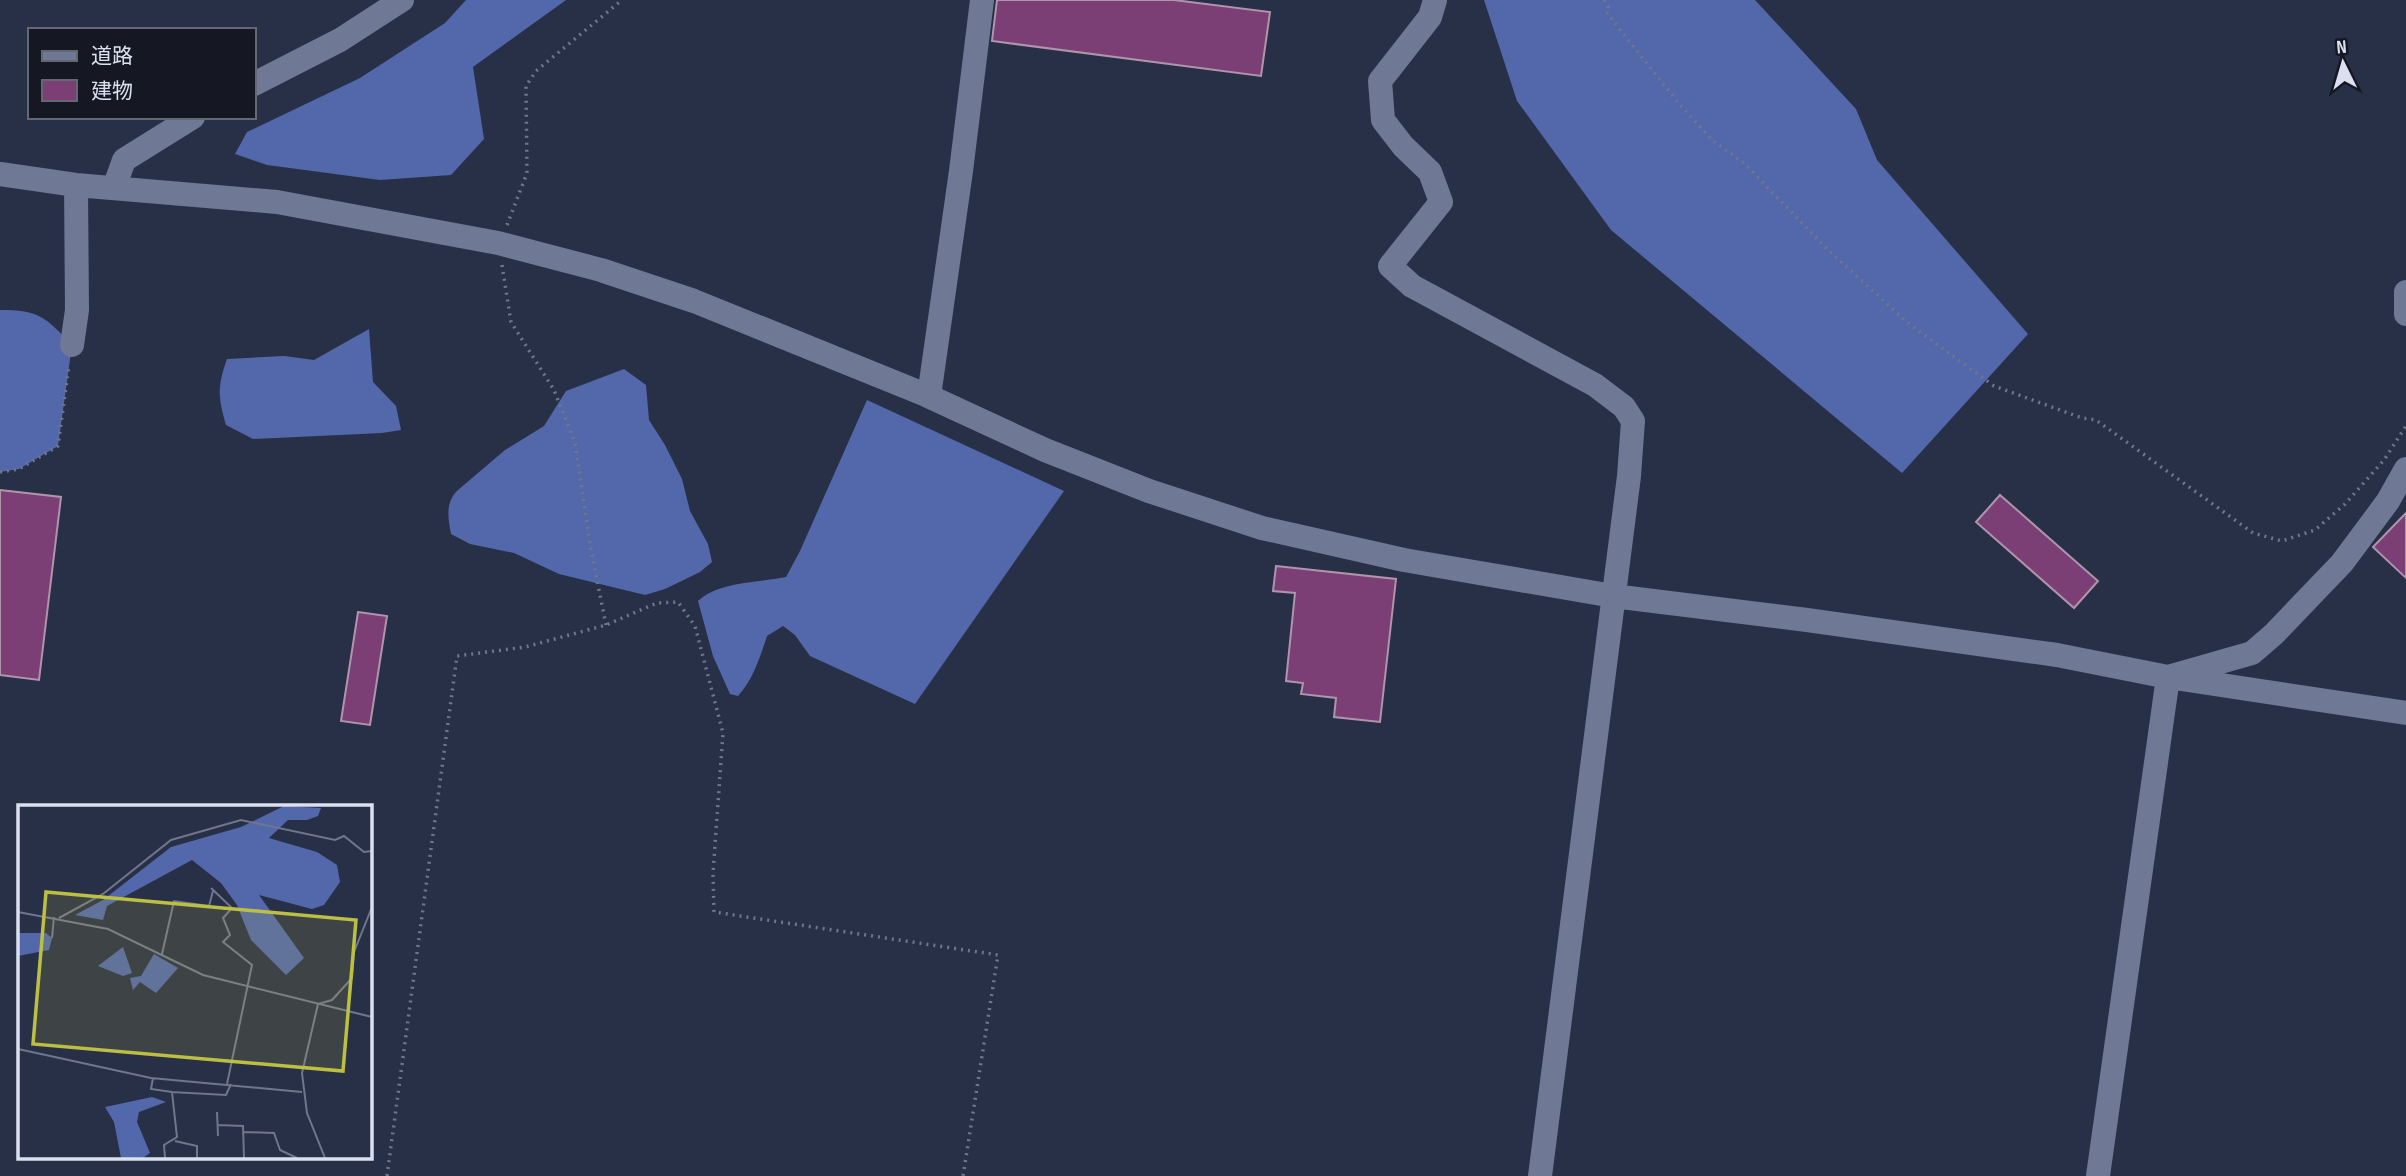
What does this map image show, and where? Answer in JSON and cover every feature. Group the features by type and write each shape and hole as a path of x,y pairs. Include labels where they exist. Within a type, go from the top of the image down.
{"street":[{"path":"256,83 340,40 402,0"},
{"path":"929,397 982,0"},
{"path":"1435,0 1430,18 1380,81 1383,120 1403,146 1430,172 1441,202 1391,266 1412,286 1595,385 1624,407 1633,421 1629,475 1540,1176"},
{"path":"114,188 124,160 190,119"},
{"path":"0,174 76,185 277,202 498,243 601,270 694,301 929,397 1045,450 1149,491 1262,528 1404,560 1613,596 2057,655 2168,677 2406,713"},
{"path":"72,345 77,310 76,185"},
{"path":"2406,292 2406,314"},
{"path":"2168,677 2252,653 2267,640 2342,563 2388,501 2406,469"},
{"path":"2098,1176 2168,677"}],"path":[{"path":"607,625 591,550 575,443 554,390 511,322 498,243 522,191 527,173 526,86 536,71 622,0"},
{"path":"1604,0 1608,7 1606,12 1680,105 1712,140 1745,164 1828,250 1908,323 1994,386 2082,418 2096,420 2253,533 2282,541 2315,530 2345,504 2384,460 2406,426"},
{"path":"0,472 19,468 58,446 72,345"},
{"path":"387,1176 457,656 525,647 607,625 657,603 678,602 695,626 723,733 713,873 714,912 998,956 963,1176"}],"shaded area":[{"path":"466,0 566,0 473,67 484,139 451,175 380,180 267,165 235,154 247,132 360,78 445,23"},
{"path":"1484,0 1755,0 1856,109 1877,160 2028,334 1902,473 1611,230 1517,101"},
{"path":"0,310 41,317 72,345 58,446 19,469 0,472"},
{"path":"369,329 373,382 396,406 401,430 253,439 226,425 220,392 227,359 284,356 314,360"},
{"path":"624,369 646,385 649,420 682,479 690,511 708,544 712,562 700,572 665,589 645,595 559,574 514,553 470,544 451,534 449,505 458,490 505,450 544,426 566,391"},
{"path":"867,400 1064,491 915,704 810,656 795,635 783,626 767,636 756,668 743,690 738,696 730,694 713,656 698,601 707,594 728,586 786,577"}],"building":[{"path":"997,0 1174,0 1270,12 1261,76 992,41"},
{"path":"0,490 61,497 39,680 0,675"},
{"path":"2000,495 2098,581 2074,608 1976,522"},
{"path":"2406,513 2406,578 2373,547"},
{"path":"1276,566 1396,579 1380,722 1334,717 1336,698 1301,694 1303,683 1286,681 1295,593 1273,591"},
{"path":"358,612 387,616 370,725 341,721"}]}
